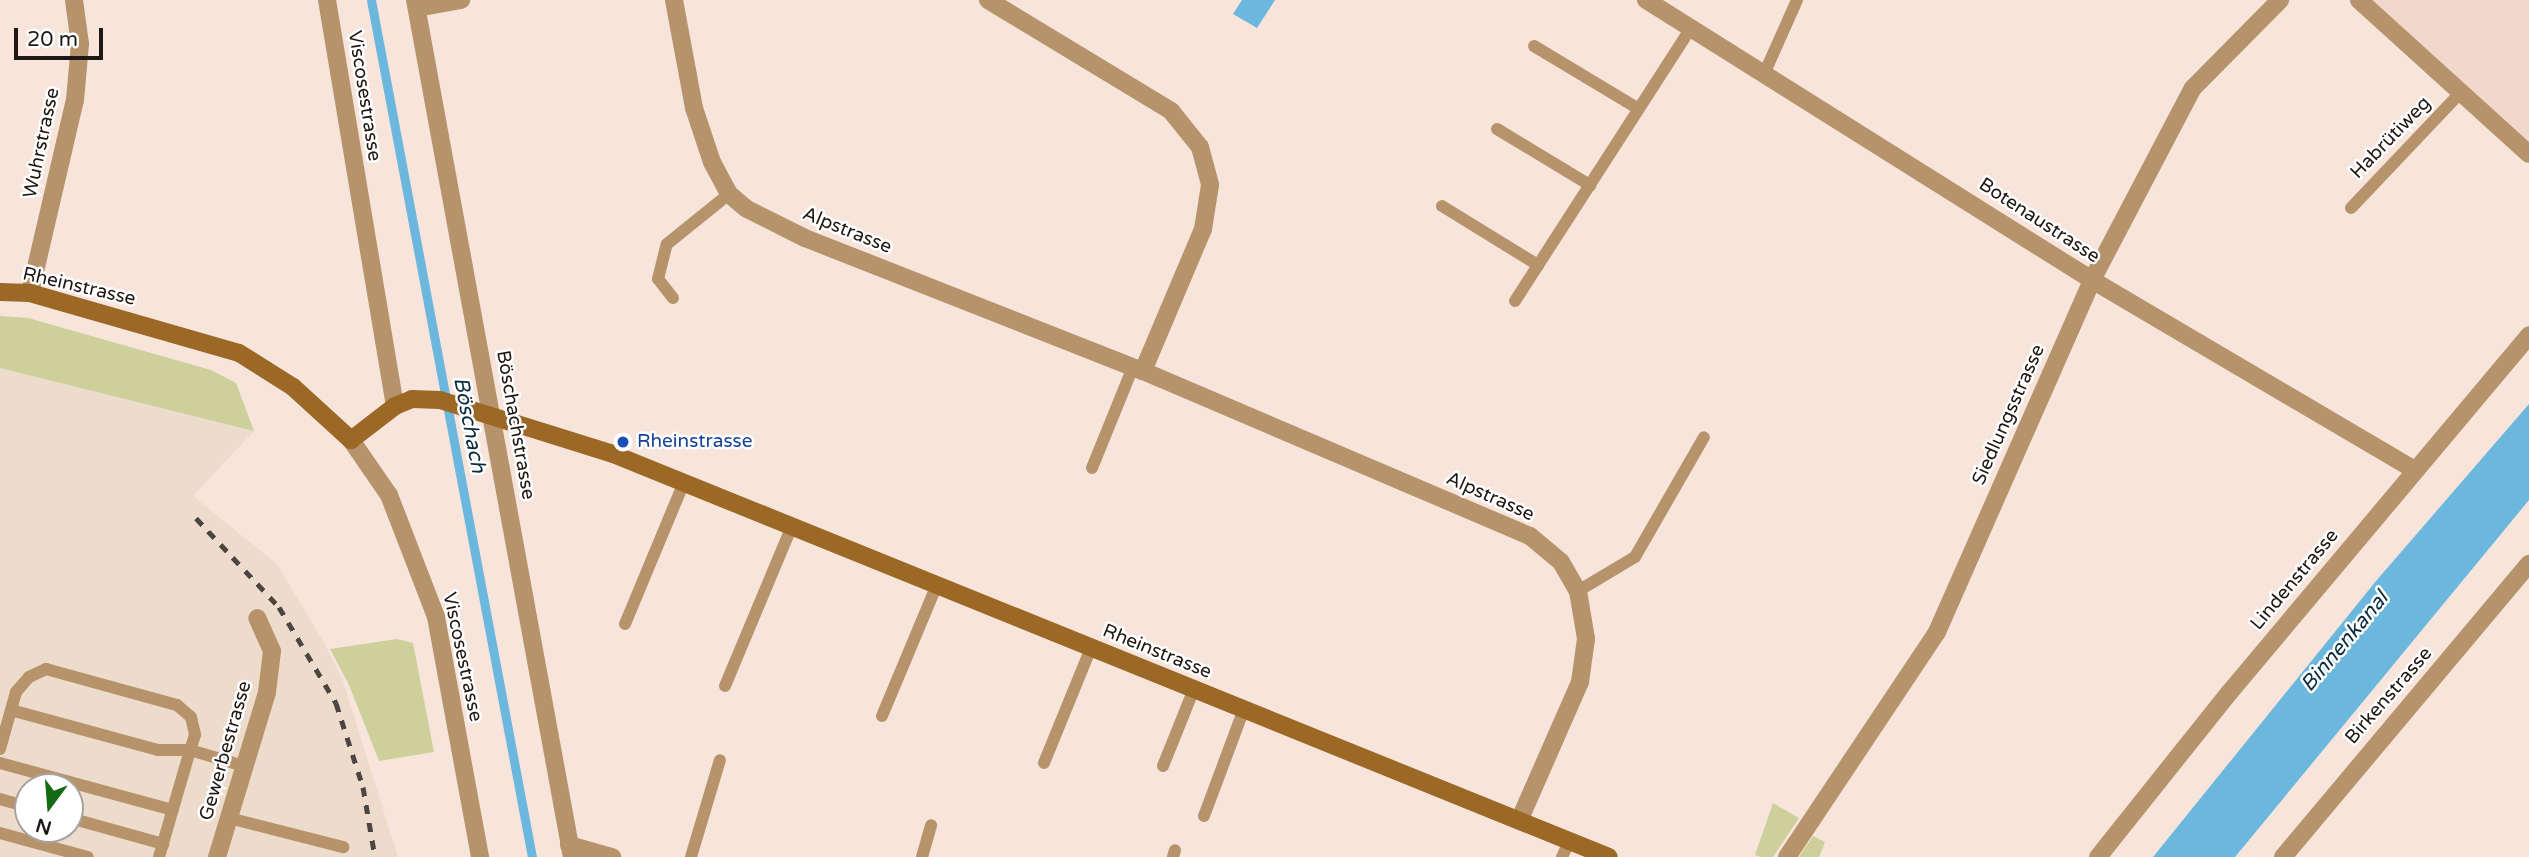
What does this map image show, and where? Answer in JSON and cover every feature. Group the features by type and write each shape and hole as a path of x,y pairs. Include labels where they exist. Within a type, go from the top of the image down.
{"street":[{"name":"Wuhrstrasse","path":"30,293 75,100 80,44 74,0"},
{"name":"Viscosestrasse","path":"327,0 403,402"},
{"path":"416,4 461,0"},
{"name":"Alpstrasse","path":"674,0 694,108 712,162 729,194 747,209 805,238 1138,369 1530,536 1561,562 1578,591 1586,639 1580,682 1520,820"},
{"path":"988,0 1171,111 1200,147 1210,185 1203,229 1138,369"},
{"name":"Botenaustrasse","path":"1646,0 1765,72 2092,280 2414,470"},
{"name":"Siedlungsstrasse","path":"1787,857 1937,632 2092,280 2193,88 2280,0"},
{"path":"2359,0 2459,94 2529,154"},
{"name":"Böschachstrasse","path":"416,4 570,851"},
{"name":"Rheinstrasse","path":"0,292 30,293 239,353 293,387 351,440"},
{"name":"Lindenstrasse","path":"2098,857 2414,470 2529,335"},
{"name":"Rheinstrasse","path":"403,402 475,408 684,482 936,587 1609,857"},
{"path":"351,440 403,402"},
{"name":"Viscosestrasse","path":"351,440 389,495 436,617 480,857"},
{"name":"Birkenstrasse","path":"2283,857 2529,564"},
{"name":"Gewerbestrasse","path":"217,857 267,692 272,651 257,618"},
{"path":"570,851 612,857"}],"lane":[{"path":"1765,72 1797,0"},
{"path":"1515,301 1691,28"},
{"path":"1534,46 1639,110"},
{"name":"Habrütiweg","path":"2351,208 2459,94"},
{"path":"1497,129 1590,185"},
{"path":"673,298 657,279 667,244 729,194"},
{"path":"1442,206 1538,265"},
{"path":"1092,468 1138,369"},
{"path":"1578,591 1635,557 1704,437"},
{"path":"625,624 684,482"},
{"path":"725,686 791,528"},
{"path":"882,716 936,587"},
{"path":"1044,763 1091,648"},
{"path":"0,749 16,692 29,677 46,669 177,705 191,717 195,735 159,857"},
{"path":"1163,766 1194,689"},
{"path":"1204,816 1244,709"},
{"path":"11,710 158,750 190,750 244,766"},
{"path":"691,857 720,760"},
{"path":"0,763 173,810"},
{"path":"229,818 343,847"},
{"path":"84,822 163,844"},
{"path":"922,857 931,825"},
{"path":"0,834 88,857"},
{"path":"1562,857 1570,840"}],"shaded area":[{"path":"2373,0 2529,0 2529,142 2439,65"},
{"path":"0,368 254,431 193,496 277,564 322,639 342,678 398,857 0,857"}],"green space":[{"path":"0,316 28,318 211,370 236,383 254,431 0,368"},
{"path":"397,639 413,643 434,752 379,761 349,685 330,649"},
{"path":"1773,803 1799,818 1773,857 1761,857 1755,855"},
{"path":"1813,836 1825,842 1819,857 1799,857"}],"water":[{"path":"1242,0 1275,0 1257,28 1233,14"},
{"name":"Binnenkanal","path":"2529,404 2529,500 2235,857 2153,857 2376,581"}],"waterway":[{"name":"Böschach","path":"371,0 532,857"}],"railway":[{"path":"196,518 279,607 336,703 363,787 375,857"}],"place":[{"name":"Rheinstrasse","path":"623,442"}]}
